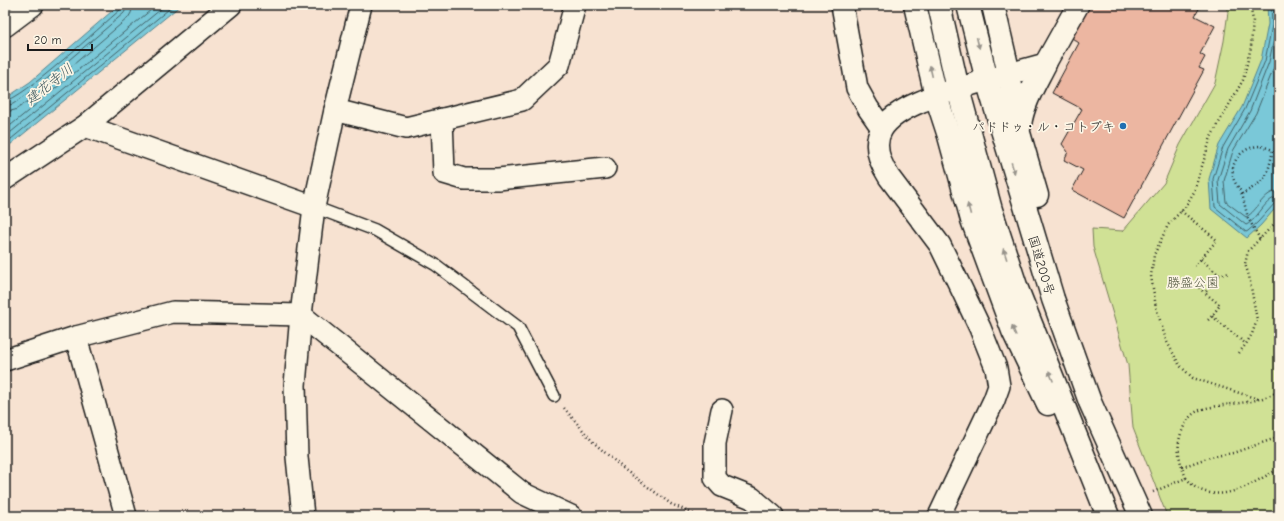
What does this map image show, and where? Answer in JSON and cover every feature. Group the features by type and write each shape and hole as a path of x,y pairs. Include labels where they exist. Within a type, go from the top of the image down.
{"highway":[{"path":"915,5 936,96 949,136 972,220 1013,330 1050,408 1105,510"},
{"path":"939,5 958,89 991,210 1017,289 1105,510"},
{"name":"国道200号","path":"968,5 987,80 1053,300 1090,402 1139,491 1141,516"},
{"path":"993,5 1009,74 1019,133 1077,335 1139,491"},
{"path":"1019,133 1024,105 1045,64"}],"street":[{"path":"5,26 33,5"},
{"path":"5,179 85,126 231,5"},
{"path":"303,516 297,457 295,385 301,315 314,207 335,110 361,5"},
{"path":"335,110 406,128 522,100 559,65 575,5"},
{"path":"842,5 856,88 882,128"},
{"path":"939,516 994,400 999,386 996,368 980,328 940,245 882,166 878,155 878,137 882,128 888,121 911,106 958,89 1045,64 1078,5"},
{"path":"442,119 444,174 464,179 498,179 605,168"},
{"path":"85,126 314,207"},
{"path":"5,360 76,337 173,312 301,315 522,493 571,516"},
{"path":"76,337 126,516"},
{"path":"722,410 715,443 715,478 722,486 752,498 773,516"}],"lane":[{"path":"314,207 375,230 436,265 518,327 554,396"}],"path":[{"path":"1250,5 1253,20 1251,47 1243,80 1211,137 1194,192 1185,207 1168,225 1154,255 1151,276 1156,307 1166,340 1180,366 1193,378 1258,399"},
{"path":"1260,239 1248,218 1242,194 1233,179 1232,169 1235,160 1242,152 1252,147 1263,146 1273,150 1279,148"},
{"path":"1242,194 1256,186 1265,177 1269,169 1273,150"},
{"path":"1181,211 1217,240 1195,266"},
{"path":"1239,353 1252,334 1257,320 1249,276 1245,264 1248,251 1279,219"},
{"path":"1201,259 1219,275"},
{"path":"1205,293 1219,275 1230,273"},
{"path":"1196,285 1220,305 1208,320"},
{"path":"1212,316 1246,344"},
{"path":"1279,390 1258,399 1210,407 1197,412 1186,421 1180,436 1178,451 1186,478 1194,487 1209,493 1231,493 1248,486 1279,469"},
{"path":"554,396 592,442 625,470 671,504 698,516"},
{"path":"1182,467 1210,457 1233,453 1279,437"},
{"path":"1139,491 1186,478"}],"green space":[{"name":"勝盛公園","path":"1225,5 1279,5 1279,516 1167,516 1133,428 1128,365 1093,247 1092,229 1123,231 1164,183 1180,145 1215,83 1224,41 1228,12"}],"water":[{"name":"建花寺川","path":"119,5 181,5 5,149 5,97 9,96 30,82"},
{"path":"1267,5 1279,5 1279,204 1261,225 1247,238 1211,209 1209,179 1219,145 1242,107 1261,60 1268,24"}],"building":[{"name":"パドドゥ・ル・コトブキ","path":"1090,5 1201,5 1195,16 1215,26 1200,54 1205,57 1199,68 1204,70 1124,218 1072,190 1083,170 1064,160 1068,152 1062,144 1082,109 1052,93 1079,43 1072,38"}],"place":[{"name":"パドドゥ・ル・コトブキ","path":"1123,126"}]}
